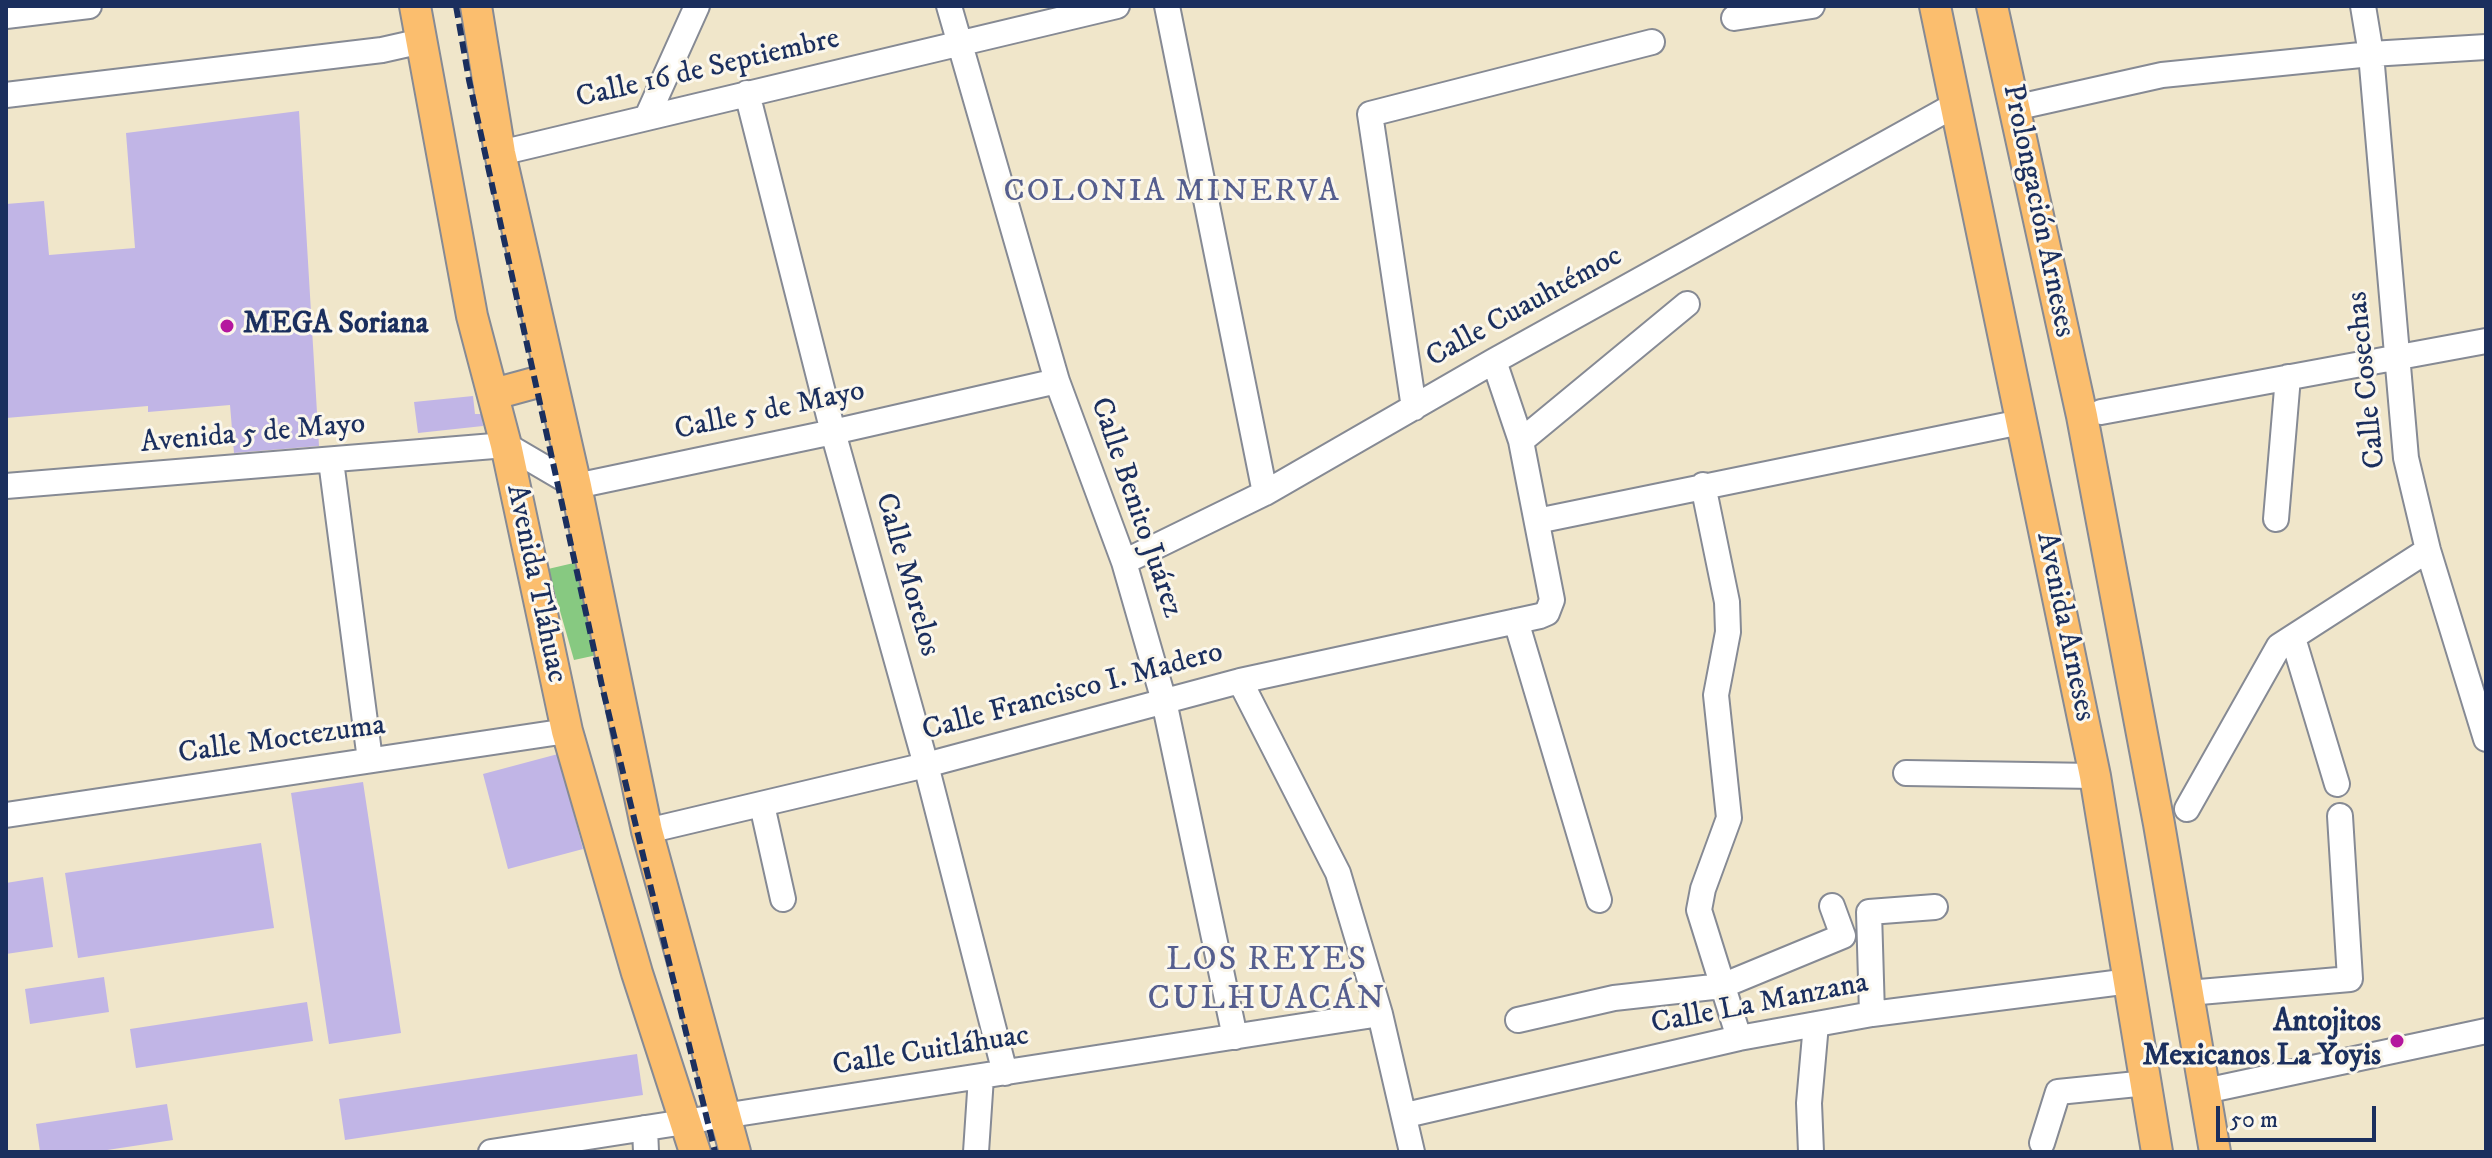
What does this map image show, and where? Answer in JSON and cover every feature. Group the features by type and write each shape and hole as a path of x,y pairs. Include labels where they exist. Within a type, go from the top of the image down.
{"main road":[{"name":"Avenida Tláhuac","path":"415,6 472,316 506,445 567,731 637,973 695,1152"},
{"name":"Avenida Tláhuac","path":"476,6 500,153 549,379 576,486 647,831 735,1152"},
{"name":"Prolongación Arneses","path":"1935,6 1955,105"},
{"name":"Prolongación Arneses","path":"1992,6 2014,108 2091,414"},
{"name":"Avenida Arneses","path":"1955,105 2095,776 2157,1152"},
{"path":"494,394 549,379"},
{"name":"Avenida Arneses","path":"2091,414 2215,1152"}],"street":[{"path":"6,16 89,6"},
{"path":"647,117 697,6"},
{"name":"Calle Benito Juárez","path":"949,6 1057,381 1124,562 1164,701 1235,1037"},
{"name":"Calle 16 de Septiembre","path":"500,153 1117,6"},
{"path":"1167,6 1265,493"},
{"path":"1734,18 1812,6"},
{"name":"Calle Cosechas","path":"2363,6 2371,54 2406,458 2428,550 2486,739"},
{"path":"6,95 382,50 422,41"},
{"path":"1414,408 1370,114 1652,42"},
{"path":"2014,108 2162,75 2371,54 2486,47"},
{"name":"Calle Morelos","path":"747,93 833,432 926,765 993,1075 976,1152"},
{"name":"Calle Cuauhtémoc","path":"1124,562 1265,493 1494,361 1955,105"},
{"path":"1521,441 1687,304"},
{"path":"2091,414 2486,341"},
{"name":"Calle Francisco I. Madero","path":"647,831 926,765 1240,681 1547,613 1552,600 1521,441 1494,361"},
{"path":"2276,519 2288,377"},
{"name":"Calle 5 de Mayo","path":"576,486 1057,381"},
{"path":"1537,521 2021,422"},
{"path":"506,445 576,486"},
{"name":"Avenida 5 de Mayo","path":"6,486 506,445"},
{"path":"331,461 370,760"},
{"path":"1703,485 1727,602 1728,632 1716,695 1729,818 1703,889 1699,910 1739,1038"},
{"path":"2187,809 2279,646 2428,550"},
{"path":"1516,621 1599,900"},
{"path":"2293,638 2337,784"},
{"path":"1240,681 1338,873 1380,1014 1406,1115 1412,1152"},
{"name":"Calle Moctezuma","path":"6,815 567,731"},
{"path":"1906,773 2095,776"},
{"path":"762,805 783,899"},
{"path":"2188,993 2350,979 2340,816"},
{"path":"1518,1020 1614,998 1722,986 1843,936 1832,906"},
{"path":"1872,1014 1869,912 1935,907"},
{"name":"Calle La Manzana","path":"1406,1115 1739,1038 1872,1014 2130,981"},
{"name":"Calle Cuitláhuac","path":"491,1152 645,1140 687,1122 1380,1014"},
{"path":"1811,1152 1809,1103 1816,1024"},
{"path":"2205,1091 2486,1031"},
{"path":"2042,1143 2058,1092 2147,1083"}],"green space":[{"path":"578,562 597,655 574,660 548,569"}],"building":[{"name":"MEGA Soriana","path":"299,111 319,446 234,453 230,405 148,412 148,406 6,418 6,204 44,201 49,255 135,248 126,133"},
{"path":"473,396 475,414 482,414 483,426 418,433 414,402"},
{"path":"558,754 583,849 508,869 483,774"},
{"path":"363,782 401,1033 329,1044 291,793"},
{"path":"261,843 274,928 78,958 65,873"},
{"path":"43,877 53,947 6,954 6,883"},
{"path":"104,977 109,1012 30,1024 25,989"},
{"path":"307,1002 313,1041 136,1068 130,1029"},
{"path":"637,1054 643,1095 345,1140 339,1099"},
{"path":"167,1104 173,1140 94,1152 40,1152 36,1124"}],"railway":[{"path":"456,6 469,80 602,686 715,1152"}],"place":[{"name":"MEGA Soriana","path":"227,326"},
{"name":"Antojitos Mexicanos La Yoyis","path":"2397,1041"}],"district":[{"name":"COLONIA MINERVA","path":"1172,193"},
{"name":"LOS REYES CULHUACÁN","path":"1267,982"}]}
